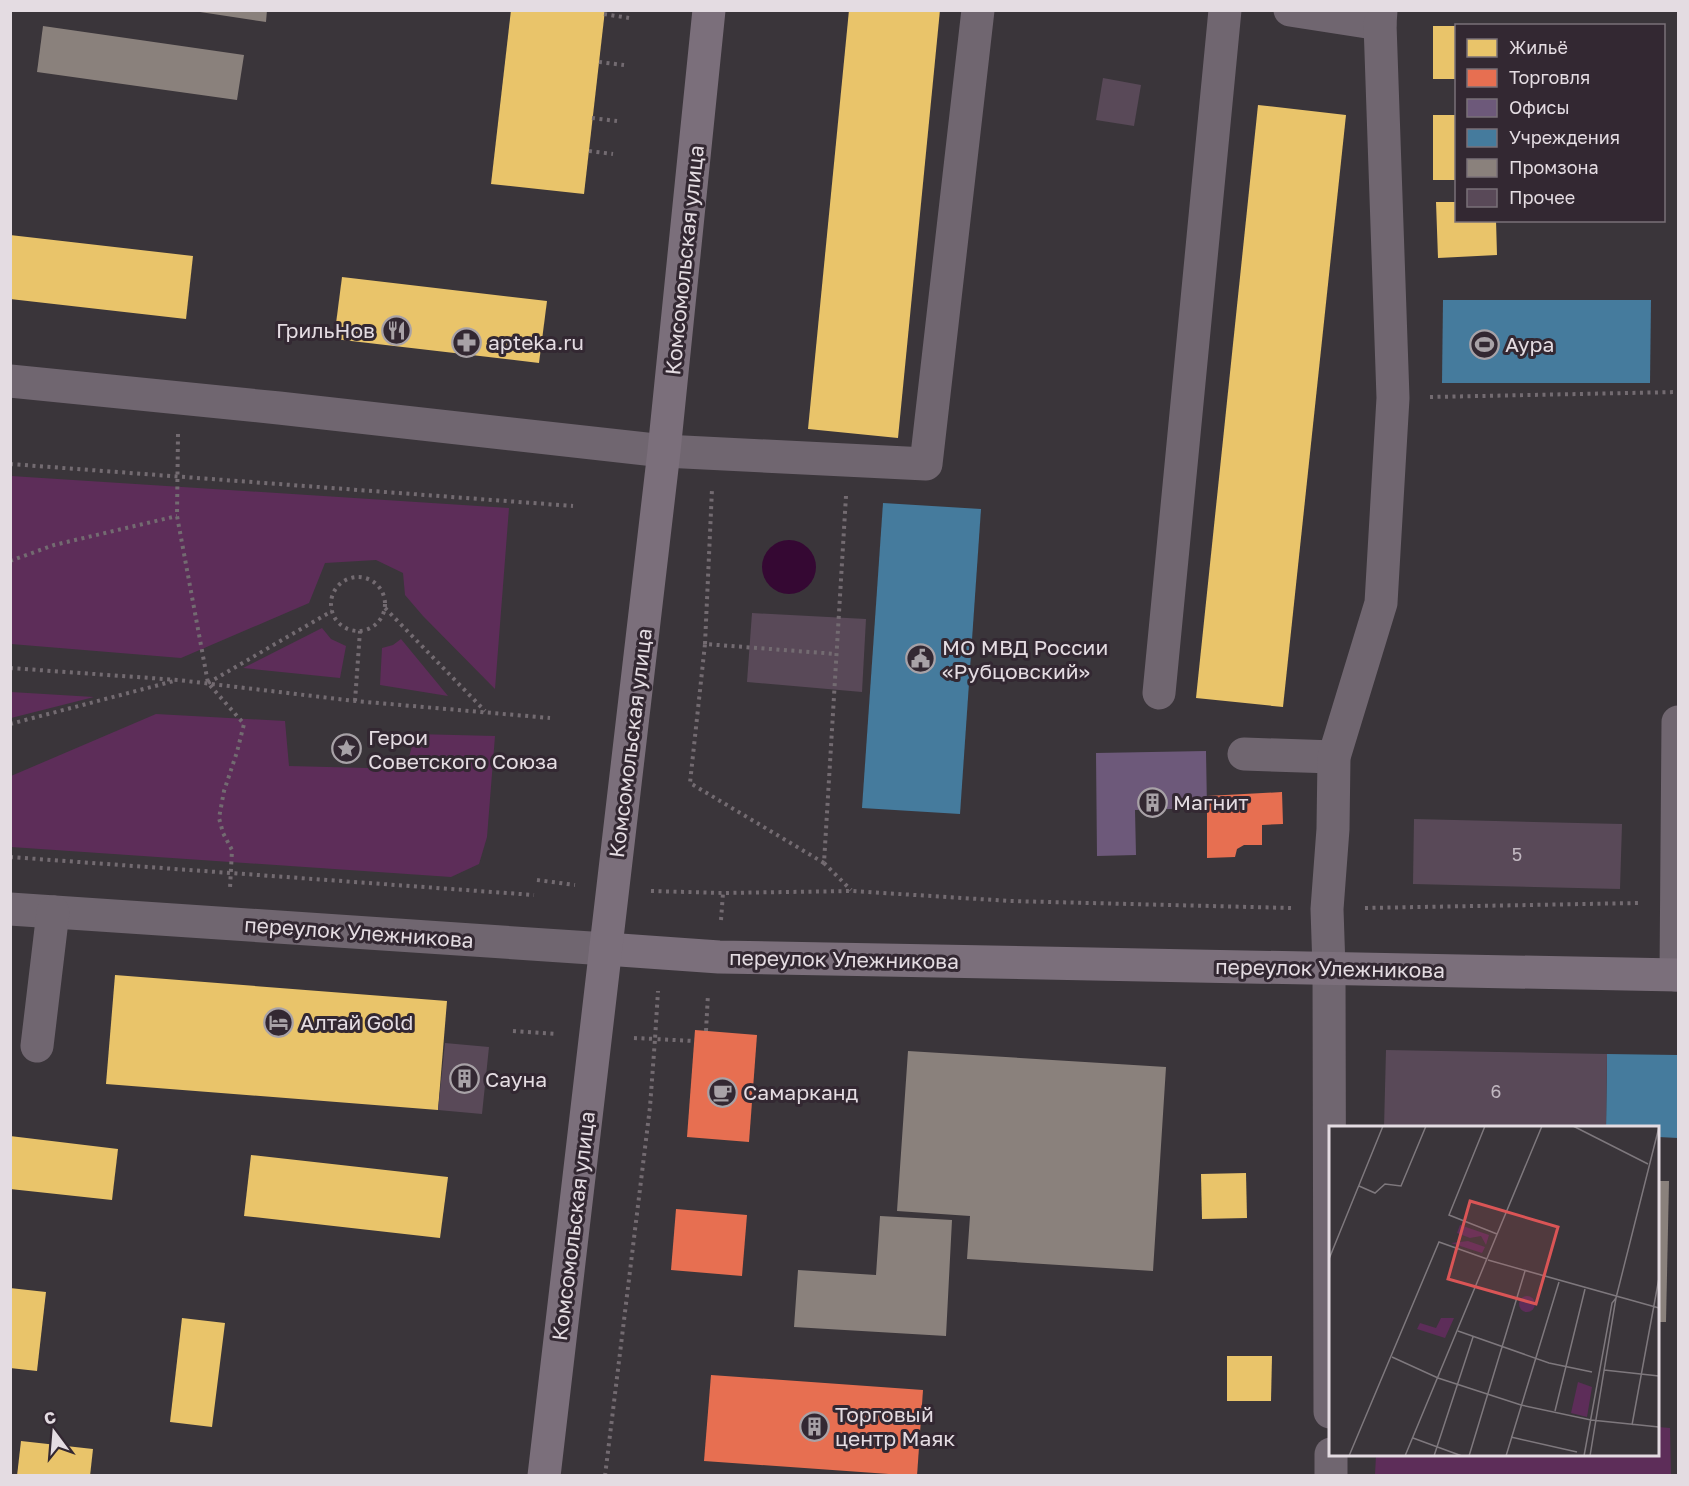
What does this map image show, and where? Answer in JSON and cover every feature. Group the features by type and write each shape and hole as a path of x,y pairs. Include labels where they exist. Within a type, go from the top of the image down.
{"main road":[{"name":"Комсомольская улица","path":"544,1476 664,451 709,10"},
{"name":"переулок Улежникова","path":"606,949 719,957 1677,975"}],"street":[{"path":"10,381 178,397 664,451 927,464 978,10"},
{"path":"1159,693 1225,10"},
{"path":"1290,10 1381,17 1393,398 1381,603 1334,757 1333,829 1327,909 1329,1126"},
{"path":"1677,975 1678,722"},
{"path":"1244,754 1334,757"},
{"name":"переулок Улежникова","path":"10,909 606,949"},
{"path":"37,1046 53,912"},
{"path":"1331,1456 1331,1476"}],"path":[{"path":"604,14 629,18"},
{"path":"599,62 624,65"},
{"path":"592,118 617,121"},
{"path":"589,151 613,154"},
{"path":"1393,398 1678,392"},
{"path":"178,397 177,516 208,683 244,724 224,792 219,818 223,833 232,850 229,924"},
{"path":"713,454 705,644 690,783 824,863 852,891"},
{"path":"824,863 848,461"},
{"path":"10,464 573,506"},
{"path":"10,561 54,545 177,516"},
{"path":"362,577 377,584 383,591 385,608 377,623 360,631 351,630 337,620 332,611 333,594 345,580 362,577"},
{"path":"385,608 486,712"},
{"path":"208,683 332,611"},
{"path":"355,701 360,631"},
{"path":"705,644 836,654"},
{"path":"10,668 178,680 355,701 550,718"},
{"path":"10,724 178,680"},
{"path":"10,857 534,895"},
{"path":"537,880 614,890 723,893 852,891 1010,902 1327,909 1677,903"},
{"path":"698,993 717,994 723,893"},
{"path":"605,1476 650,1107 657,990 668,991"},
{"path":"706,1031 708,993"},
{"path":"513,1031 694,1041"}],"shaded area":[{"path":"11,476 509,508 495,689 405,595 403,573 376,560 325,563 309,603 181,658 11,644"},
{"path":"789,540 799,542 808,548 814,557 816,567 814,577 808,586 799,592 789,594 779,592 770,586 764,577 762,567 764,557 770,548 779,542"},
{"path":"322,628 331,639 346,646 340,678 243,668"},
{"path":"401,639 448,696 380,685 382,648 393,645"},
{"path":"11,692 94,697 11,718"},
{"path":"156,714 285,721 289,766 406,769 415,734 495,736 487,837 479,864 451,877 11,847 11,776"},
{"path":"1659,1427 1670,1428 1671,1475 1375,1475 1376,1456 1659,1456"}],"building: Жильё":[{"path":"511,10 605,10 584,194 491,184"},
{"path":"849,10 940,10 898,438 808,429"},
{"path":"1433,26 1455,26 1455,79 1433,79"},
{"path":"1258,105 1346,115 1283,707 1196,698"},
{"path":"1433,115 1455,115 1455,180 1433,180"},
{"path":"1436,202 1455,202 1455,222 1496,222 1497,255 1438,258"},
{"path":"10,235 193,256 186,319 10,299"},
{"path":"342,277 547,301 539,363 334,339"},
{"name":"Алтай Gold","path":"115,975 447,1001 438,1110 106,1084"},
{"path":"10,1136 118,1149 112,1200 10,1189"},
{"path":"251,1155 448,1177 440,1238 244,1216"},
{"path":"1246,1173 1247,1218 1202,1219 1201,1174"},
{"path":"10,1288 46,1292 37,1371 10,1368"},
{"path":"182,1318 225,1323 212,1427 170,1422"},
{"path":"1227,1356 1272,1356 1271,1401 1227,1401"},
{"path":"21,1441 93,1449 90,1476 17,1476"}],"building: Торговля":[{"path":"1282,792 1283,824 1262,825 1262,845 1244,845 1237,849 1235,857 1207,858 1207,796"},
{"name":"Самарканд","path":"695,1030 757,1035 749,1142 687,1137"},
{"path":"676,1209 747,1215 742,1276 671,1270"},
{"name":"Торговый центр Маяк","path":"711,1375 923,1390 917,1476 704,1461"}],"building: Офисы":[{"name":"Магнит","path":"1206,751 1207,808 1135,810 1136,855 1097,856 1096,753"}],"building: Учреждения":[{"path":"1443,300 1651,300 1650,383 1442,383"},
{"name":"МО МВД России «Рубцовский»","path":"883,503 981,509 960,814 862,808"},
{"path":"1607,1054 1678,1055 1678,1138 1659,1137 1659,1126 1606,1126"}],"building: Промзона":[{"path":"187,10 267,10 266,22"},
{"path":"43,26 244,55 237,100 37,72"},
{"path":"908,1051 1166,1067 1153,1271 967,1259 970,1216 897,1211"},
{"path":"1659,1181 1669,1181 1666,1322 1659,1322"},
{"path":"880,1216 952,1220 946,1336 794,1327 798,1270 876,1275"}],"building: Прочее":[{"path":"1103,78 1141,85 1134,126 1096,120"},
{"path":"752,613 866,619 862,692 747,682"},
{"path":"1414,819 1622,824 1620,889 1413,884"},
{"name":"Сауна","path":"445,1043 489,1047 482,1114 438,1110"},
{"path":"1386,1050 1607,1054 1606,1126 1384,1126"}],"place":[{"name":"ГрильНов","path":"396,330"},
{"name":"apteka.ru","path":"467,342"},
{"name":"Аура","path":"1484,344"},
{"name":"МО МВД России «Рубцовский»","path":"921,659"},
{"name":"Герои Советского Союза","path":"347,749"},
{"name":"Магнит","path":"1152,802"},
{"name":"Алтай Gold","path":"279,1022"},
{"name":"Сауна","path":"464,1079"},
{"name":"Самарканд","path":"722,1092"},
{"name":"Торговый центр Маяк","path":"814,1426"}]}
